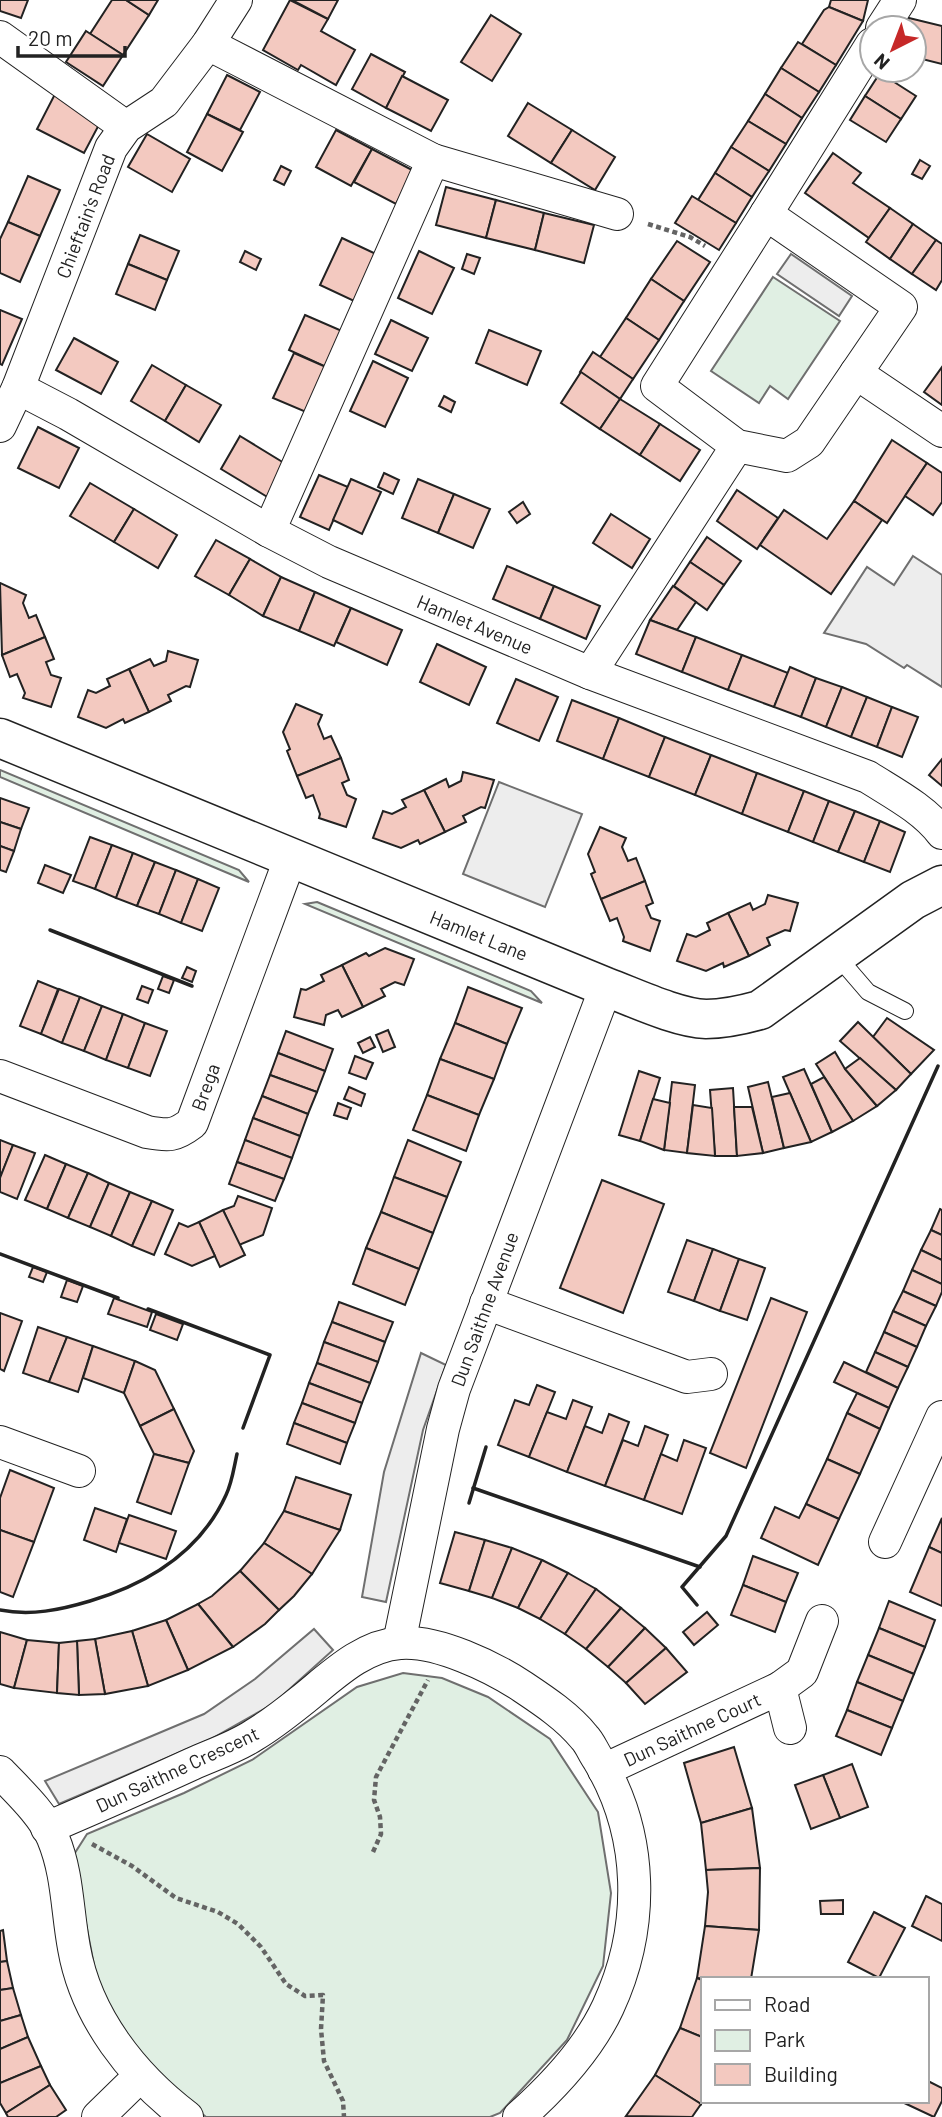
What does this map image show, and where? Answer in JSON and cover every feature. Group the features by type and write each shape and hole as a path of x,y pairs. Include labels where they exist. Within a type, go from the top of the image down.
{"street":[{"name":"Chieftain's Road","path":"0,426 18,388 111,148 126,127 164,102 208,44 236,0"},
{"path":"0,37 126,127"},
{"path":"208,44 433,160 617,214"},
{"path":"766,214 901,307 809,442 787,456 737,446 657,386 858,66"},
{"path":"269,531 433,160"},
{"path":"856,373 942,430"},
{"name":"Hamlet Avenue","path":"18,388 68,414 269,531 329,562 590,673 867,777 902,798 942,833"},
{"path":"590,673 737,446"},
{"name":"Hamlet Lane","path":"0,738 606,987 664,1009 702,1019 730,1018 760,1010 913,900 942,885"},
{"name":"Brega","path":"0,1076 147,1132 164,1135 179,1133 192,1123 290,859"},
{"name":"Dun Saithne Avenue","path":"400,1643 443,1429 454,1389 606,987"},
{"path":"486,1303 687,1377 711,1374"},
{"path":"885,1542 932,1469 942,1417"},
{"path":"0,1442 79,1471"},
{"name":"Dun Saithne Court","path":"604,1770 780,1688 802,1672 822,1621"},
{"name":"Dun Saithne Crescent","path":"50,1833 252,1737 351,1661 369,1651 400,1643 438,1649 501,1673 545,1702 584,1736 604,1770 629,1830 635,1871 634,1916 626,1960 607,2008 577,2057 519,2117"},
{"name":"Dun Saithne Court","path":"780,1688 790,1728"},
{"path":"0,1772 28,1802 50,1833 66,1884 74,1949 85,1992 112,2039 140,2076 187,2117"},
{"path":"97,2117 140,2076"}],"lane":[{"path":"837,956 868,992 905,1011"}],"path":[{"path":"617,214 690,237 734,265"},
{"path":"373,1852 381,1834 380,1817 374,1800 376,1777 426,1688 438,1649"},
{"path":"50,1833 81,1837 132,1866 176,1898 218,1912 238,1924 261,1947 286,1984 305,1996 323,1995 321,2029 324,2062 343,2101 344,2117"}],"green space":[{"path":"773,277 840,321 788,399 770,386 759,403 711,371"},
{"path":"0,770 239,870 249,882 0,777"},
{"path":"317,902 531,991 542,1003 305,904"},
{"path":"403,1673 442,1678 488,1697 550,1739 598,1812 611,1893 603,1966 567,2040 500,2113 490,2117 206,2117 146,2067 99,1991 73,1856 87,1834 184,1793 252,1760 357,1687"}],"shaded area":[{"path":"791,254 852,296 839,316 777,274"},
{"path":"913,556 942,575 942,687 907,665 904,668 866,644 824,633 867,567 894,585"},
{"path":"499,782 582,814 545,907 463,874"},
{"path":"421,1353 446,1365 423,1430 386,1602 362,1597 384,1472"},
{"path":"314,1629 333,1650 273,1704 211,1739 59,1804 45,1781 204,1714 255,1679"}],"building":[{"path":"0,0 28,0 21,18 0,11"},
{"path":"112,0 126,0 149,15 123,55 90,34"},
{"path":"126,0 158,0 149,15"},
{"path":"290,0 328,19 321,31 355,50 336,85 301,65 298,70 263,50"},
{"path":"292,0 338,0 328,19"},
{"path":"831,0 868,0 865,14 858,14 858,19 829,7"},
{"path":"829,7 858,19 858,29 836,65 802,44 824,10"},
{"path":"491,15 521,34 492,81 461,62"},
{"path":"928,23 942,26 942,64 928,60"},
{"path":"86,31 123,55 103,86 66,62"},
{"path":"798,42 836,65 819,92 781,68"},
{"path":"371,54 405,72 386,108 352,89"},
{"path":"781,68 819,92 802,118 765,94"},
{"path":"227,75 260,92 240,130 207,114"},
{"path":"402,76 448,100 431,131 386,108"},
{"path":"873,84 897,84 916,96 901,119 865,96"},
{"path":"55,94 102,119 84,153 37,129"},
{"path":"765,94 802,118 786,144 748,121"},
{"path":"865,96 901,119 886,142 850,120"},
{"path":"528,103 572,130 551,163 508,136"},
{"path":"207,114 243,132 222,171 187,152"},
{"path":"748,121 786,144 769,171 731,147"},
{"path":"336,130 372,149 351,186 316,167"},
{"path":"572,130 615,157 595,190 551,163"},
{"path":"147,134 190,159 172,192 128,167"},
{"path":"731,147 769,171 752,197 715,173"},
{"path":"372,149 414,171 396,204 354,182"},
{"path":"833,153 861,173 853,183 890,208 869,238 805,193"},
{"path":"920,160 930,166 922,179 912,174"},
{"path":"281,166 291,171 284,185 274,180"},
{"path":"715,173 752,197 736,223 698,200"},
{"path":"28,176 60,190 40,236 8,222"},
{"path":"446,187 496,200 486,238 436,225"},
{"path":"692,196 736,223 719,250 675,223"},
{"path":"496,200 544,213 535,250 486,238"},
{"path":"890,208 913,224 890,259 866,242"},
{"path":"544,213 594,225 584,263 535,250"},
{"path":"8,222 40,236 20,282 0,273 0,239"},
{"path":"913,224 936,240 912,274 890,259"},
{"path":"140,235 179,251 167,280 128,264"},
{"path":"342,238 376,254 354,301 320,285"},
{"path":"936,240 942,244 942,280 936,290 912,274"},
{"path":"677,241 710,262 684,301 651,279"},
{"path":"245,251 261,259 256,270 240,262"},
{"path":"419,251 454,268 432,314 398,298"},
{"path":"467,254 480,258 474,274 462,269"},
{"path":"128,264 167,280 155,310 116,294"},
{"path":"651,279 684,301 659,340 626,318"},
{"path":"0,310 22,319 2,365 0,364"},
{"path":"305,315 342,331 326,367 289,350"},
{"path":"626,318 659,340 633,379 600,357"},
{"path":"391,320 428,338 412,371 375,354"},
{"path":"489,330 541,351 527,385 476,363"},
{"path":"74,338 118,362 101,394 56,370"},
{"path":"593,352 633,379 620,399 580,372"},
{"path":"294,353 326,367 306,412 273,398"},
{"path":"373,361 408,378 385,427 350,411"},
{"path":"152,365 186,385 165,421 131,401"},
{"path":"942,367 942,405 924,392"},
{"path":"581,372 620,399 600,429 561,403"},
{"path":"186,385 221,405 199,442 165,421"},
{"path":"444,396 455,402 451,412 439,406"},
{"path":"620,399 660,424 640,455 600,429"},
{"path":"660,424 700,450 680,481 640,455"},
{"path":"38,427 79,448 59,488 18,468"},
{"path":"240,436 289,466 269,498 221,469"},
{"path":"892,440 927,463 887,523 854,501"},
{"path":"927,463 942,473 942,502 933,515 905,496"},
{"path":"384,473 399,480 393,494 378,487"},
{"path":"319,475 348,487 329,530 300,517"},
{"path":"351,479 381,492 362,534 333,520"},
{"path":"418,479 454,494 438,533 402,518"},
{"path":"90,483 134,509 114,542 70,516"},
{"path":"737,490 778,518 757,549 717,521"},
{"path":"454,494 490,509 473,548 438,533"},
{"path":"854,501 882,520 831,594 760,545 784,510 827,539"},
{"path":"523,502 530,514 517,523 509,512"},
{"path":"134,509 177,535 158,568 114,542"},
{"path":"611,514 650,539 632,568 593,543"},
{"path":"707,537 741,561 724,585 690,562"},
{"path":"216,540 250,559 229,595 195,576"},
{"path":"250,559 281,577 263,616 229,595"},
{"path":"690,562 724,585 707,610 674,586"},
{"path":"507,566 554,586 540,619 493,599"},
{"path":"281,577 315,592 299,631 263,616"},
{"path":"0,583 26,595 23,603 29,618 36,615 45,637 2,655"},
{"path":"554,586 600,606 586,639 540,619"},
{"path":"673,586 696,602 677,630 650,620"},
{"path":"315,592 351,608 334,646 299,631"},
{"path":"351,608 402,630 387,665 336,642"},
{"path":"650,620 696,637 682,672 636,654"},
{"path":"45,637 54,659 46,662 51,675 61,678 51,707 23,698 25,693 17,674 10,677 2,655"},
{"path":"696,637 742,655 728,690 682,672"},
{"path":"437,644 486,667 469,705 420,682"},
{"path":"168,651 198,660 190,687 186,686 168,695 171,701 149,712 129,669 150,659 154,666 166,661"},
{"path":"742,655 788,673 774,707 728,690"},
{"path":"790,667 816,678 801,717 774,707"},
{"path":"129,669 149,712 125,723 123,719 106,728 78,717 88,690 96,693 110,686 107,679"},
{"path":"816,678 842,687 826,727 801,717"},
{"path":"516,679 558,697 539,741 497,723"},
{"path":"842,687 867,697 851,737 826,727"},
{"path":"867,697 892,707 877,747 851,737"},
{"path":"572,700 619,718 603,759 557,741"},
{"path":"296,704 322,715 318,724 324,739 331,736 341,758 297,776 283,732"},
{"path":"892,707 918,717 902,757 877,747"},
{"path":"619,718 665,737 649,777 603,759"},
{"path":"665,737 711,755 695,795 649,777"},
{"path":"711,755 757,773 742,814 695,795"},
{"path":"341,758 349,780 342,783 347,795 356,799 346,827 319,818 313,795 306,798 297,776"},
{"path":"942,759 942,786 929,775"},
{"path":"463,772 494,780 485,808 481,807 463,816 466,822 445,832 424,790 446,779 449,787 461,781"},
{"path":"757,773 804,791 788,832 742,814"},
{"path":"424,790 445,832 420,844 418,840 401,848 373,838 383,811 392,814 406,807 402,800"},
{"path":"804,791 829,801 813,842 788,832"},
{"path":"0,798 29,808 21,829 0,822"},
{"path":"829,801 855,811 838,852 813,842"},
{"path":"855,811 880,821 864,862 838,852"},
{"path":"880,821 905,832 890,872 864,862"},
{"path":"0,822 21,829 14,851 0,846"},
{"path":"600,827 626,838 622,847 628,861 636,858 645,881 601,899 591,874 595,872 588,854"},
{"path":"90,837 112,845 95,889 73,881"},
{"path":"112,845 133,853 116,898 95,889"},
{"path":"0,846 14,851 6,872 0,870"},
{"path":"133,853 155,862 137,906 116,898"},
{"path":"155,862 176,870 159,914 137,906"},
{"path":"45,865 71,875 63,893 38,883"},
{"path":"176,870 198,879 181,923 159,914"},
{"path":"198,879 219,888 202,931 181,923"},
{"path":"645,881 653,903 646,906 651,918 660,921 650,951 623,941 617,918 610,921 601,899"},
{"path":"768,895 798,903 790,931 785,930 767,938 770,945 749,956 728,913 750,903 753,910 765,904"},
{"path":"728,913 749,956 724,967 723,963 706,971 677,961 687,934 696,937 710,930 707,923"},
{"path":"385,948 414,959 404,985 395,982 381,989 385,996 363,1007 342,965 366,953 369,956"},
{"path":"342,965 363,1007 342,1017 338,1010 326,1015 324,1025 294,1017 301,989 306,990 324,981 321,975"},
{"path":"187,967 196,971 192,982 182,978"},
{"path":"163,976 174,980 169,993 158,989"},
{"path":"38,981 58,989 41,1034 20,1026"},
{"path":"142,986 153,990 148,1003 137,999"},
{"path":"468,987 522,1008 507,1044 455,1023"},
{"path":"59,989 80,997 62,1043 41,1034"},
{"path":"80,997 102,1006 84,1051 62,1043"},
{"path":"102,1006 123,1014 106,1060 84,1051"},
{"path":"123,1014 145,1023 128,1068 106,1060"},
{"path":"887,1018 934,1050 911,1074 873,1037"},
{"path":"858,1022 911,1074 896,1090 840,1041"},
{"path":"145,1023 167,1031 150,1076 128,1068"},
{"path":"455,1023 507,1044 494,1079 440,1059"},
{"path":"388,1030 395,1047 383,1052 376,1035"},
{"path":"286,1031 333,1049 325,1071 278,1053"},
{"path":"370,1037 375,1047 363,1053 358,1043"},
{"path":"835,1052 845,1069 877,1106 853,1121 816,1064"},
{"path":"278,1053 325,1071 317,1092 270,1075"},
{"path":"355,1056 373,1063 366,1079 349,1073"},
{"path":"860,1058 896,1090 877,1106 845,1069"},
{"path":"440,1059 494,1079 479,1115 427,1095"},
{"path":"804,1069 832,1132 811,1142 783,1077"},
{"path":"639,1071 660,1078 640,1141 619,1135"},
{"path":"270,1075 317,1092 308,1114 262,1096"},
{"path":"824,1077 853,1121 832,1132 811,1084"},
{"path":"672,1082 695,1085 687,1153 664,1150"},
{"path":"768,1082 784,1148 763,1153 748,1087"},
{"path":"349,1087 365,1094 361,1106 344,1099"},
{"path":"733,1088 737,1156 715,1156 710,1090"},
{"path":"790,1093 811,1142 784,1148 772,1097"},
{"path":"427,1095 479,1115 466,1151 413,1130"},
{"path":"262,1096 308,1114 300,1136 253,1118"},
{"path":"653,1099 670,1103 664,1150 640,1141"},
{"path":"338,1103 351,1108 347,1119 334,1115"},
{"path":"693,1105 712,1108 715,1156 687,1153"},
{"path":"734,1107 752,1107 763,1153 737,1156"},
{"path":"253,1118 300,1136 292,1158 245,1140"},
{"path":"0,1140 13,1145 0,1178"},
{"path":"245,1140 292,1158 284,1179 237,1162"},
{"path":"408,1140 461,1162 447,1197 394,1177"},
{"path":"13,1145 35,1153 17,1199 0,1192 0,1178"},
{"path":"45,1155 66,1164 47,1209 25,1200"},
{"path":"237,1162 284,1179 275,1201 229,1184"},
{"path":"66,1164 88,1173 68,1218 47,1209"},
{"path":"88,1173 109,1183 90,1227 68,1218"},
{"path":"394,1177 447,1197 433,1233 381,1212"},
{"path":"602,1180 664,1204 623,1313 560,1288"},
{"path":"109,1183 130,1192 111,1236 90,1227"},
{"path":"130,1192 152,1201 132,1246 111,1236"},
{"path":"238,1196 272,1208 263,1235 239,1245 223,1210 234,1206"},
{"path":"152,1201 173,1210 154,1255 132,1246"},
{"path":"940,1209 942,1210 942,1235 931,1230"},
{"path":"223,1210 245,1255 220,1267 199,1222"},
{"path":"381,1212 433,1233 419,1269 366,1248"},
{"path":"199,1222 215,1256 192,1266 165,1254 179,1223 188,1227"},
{"path":"931,1230 942,1235 942,1260 921,1250"},
{"path":"687,1240 713,1249 694,1301 668,1292"},
{"path":"366,1248 419,1269 405,1305 353,1284"},
{"path":"713,1249 739,1259 720,1311 694,1301"},
{"path":"921,1250 942,1260 942,1284 912,1270"},
{"path":"739,1259 765,1268 747,1320 720,1311"},
{"path":"33,1267 47,1272 43,1282 29,1277"},
{"path":"912,1270 942,1284 942,1292 936,1306 903,1291"},
{"path":"67,1280 83,1286 77,1302 61,1297"},
{"path":"903,1291 936,1306 926,1326 893,1311"},
{"path":"114,1298 152,1312 147,1327 108,1314"},
{"path":"771,1298 807,1312 746,1468 710,1453"},
{"path":"339,1302 393,1322 385,1342 332,1322"},
{"path":"893,1311 926,1326 917,1347 884,1332"},
{"path":"0,1313 22,1321 4,1371 0,1369"},
{"path":"156,1314 183,1324 177,1340 150,1330"},
{"path":"332,1322 385,1342 378,1362 324,1342"},
{"path":"38,1327 67,1337 49,1382 23,1373"},
{"path":"884,1332 917,1347 908,1367 875,1352"},
{"path":"67,1337 93,1346 78,1392 49,1382"},
{"path":"324,1342 378,1362 370,1383 317,1363"},
{"path":"93,1346 135,1361 124,1393 83,1378"},
{"path":"875,1352 908,1367 898,1388 866,1372"},
{"path":"135,1361 155,1370 174,1409 140,1426 124,1393"},
{"path":"844,1362 898,1388 889,1408 834,1382"},
{"path":"317,1363 370,1383 362,1403 309,1383"},
{"path":"309,1383 362,1403 355,1423 302,1403"},
{"path":"537,1385 555,1392 529,1457 498,1445 515,1400 529,1405"},
{"path":"857,1393 889,1408 880,1429 847,1413"},
{"path":"573,1400 592,1407 567,1472 529,1457 547,1412 566,1419"},
{"path":"302,1403 355,1423 347,1443 294,1423"},
{"path":"174,1409 194,1451 189,1463 154,1454 140,1426"},
{"path":"847,1413 880,1429 860,1474 827,1459"},
{"path":"609,1414 629,1422 605,1486 567,1472 585,1426 602,1433"},
{"path":"294,1423 347,1443 340,1464 287,1444"},
{"path":"645,1426 668,1435 644,1500 605,1486 623,1440 638,1446"},
{"path":"684,1440 706,1448 682,1514 644,1500 661,1454 677,1461"},
{"path":"154,1454 189,1463 171,1514 137,1502"},
{"path":"827,1459 860,1474 839,1519 806,1504"},
{"path":"10,1470 54,1488 34,1542 0,1530 0,1498"},
{"path":"296,1477 351,1495 340,1530 284,1511"},
{"path":"806,1504 839,1519 818,1565 761,1538 775,1507 799,1518"},
{"path":"95,1508 127,1519 116,1552 84,1540"},
{"path":"284,1511 340,1530 312,1574 264,1543"},
{"path":"129,1515 176,1531 166,1559 119,1543"},
{"path":"942,1518 942,1553 929,1547"},
{"path":"0,1530 34,1542 13,1597 0,1592"},
{"path":"455,1532 485,1540 469,1591 440,1583"},
{"path":"485,1540 512,1548 492,1598 469,1591"},
{"path":"264,1543 312,1574 279,1610 240,1571"},
{"path":"929,1547 942,1553 942,1606 910,1592"},
{"path":"512,1548 542,1560 518,1608 492,1598"},
{"path":"753,1556 798,1573 786,1602 743,1585"},
{"path":"542,1560 568,1573 540,1619 518,1608"},
{"path":"240,1571 279,1610 265,1624 233,1647 198,1604 212,1596"},
{"path":"568,1573 596,1589 565,1634 540,1619"},
{"path":"743,1585 786,1602 775,1632 731,1615"},
{"path":"596,1589 621,1608 586,1649 565,1634"},
{"path":"889,1601 935,1620 925,1647 879,1628"},
{"path":"198,1604 233,1647 188,1670 166,1620"},
{"path":"621,1608 645,1628 608,1667 586,1649"},
{"path":"707,1612 718,1625 694,1645 683,1632"},
{"path":"166,1620 188,1670 148,1686 132,1631"},
{"path":"645,1628 666,1648 626,1683 608,1667"},
{"path":"879,1628 925,1647 914,1674 868,1655"},
{"path":"132,1631 148,1686 105,1694 95,1639"},
{"path":"0,1632 27,1640 14,1688 0,1684"},
{"path":"95,1639 105,1694 79,1695 77,1641"},
{"path":"27,1640 59,1643 57,1693 14,1688"},
{"path":"77,1641 79,1695 57,1693 59,1643"},
{"path":"666,1648 687,1672 645,1704 626,1683"},
{"path":"868,1655 914,1674 903,1701 857,1682"},
{"path":"857,1682 903,1701 892,1728 847,1710"},
{"path":"847,1710 892,1728 881,1755 836,1736"},
{"path":"734,1747 752,1808 701,1823 684,1763"},
{"path":"852,1764 868,1807 840,1818 823,1775"},
{"path":"823,1775 840,1818 811,1829 795,1785"},
{"path":"752,1808 760,1868 706,1870 701,1823"},
{"path":"760,1868 759,1930 705,1926 708,1892 706,1870"},
{"path":"926,1896 942,1904 942,1941 912,1926"},
{"path":"843,1900 843,1914 821,1914 820,1901"},
{"path":"874,1912 905,1928 880,1977 848,1962"},
{"path":"705,1926 759,1930 751,1977 697,1978"},
{"path":"3,1930 7,1961 0,1962 0,1931"},
{"path":"7,1961 13,1988 0,1990 0,1962"},
{"path":"697,1978 701,1980 701,2037 680,2028"},
{"path":"13,1988 21,2015 0,2021 0,1990"},
{"path":"21,2015 28,2037 0,2049 0,2021"},
{"path":"680,2028 701,2037 701,2104 655,2075"},
{"path":"28,2037 41,2066 0,2083 0,2049"},
{"path":"41,2066 50,2085 6,2113 0,2103 0,2083"},
{"path":"655,2075 701,2104 692,2117 626,2116"},
{"path":"928,2081 942,2088 942,2101 934,2117 904,2103 928,2103"},
{"path":"50,2085 66,2110 56,2117 8,2117 6,2113"}],"wall":[{"path":"50,930 192,986"},
{"path":"697,1605 682,1587 726,1536 938,1066"},
{"path":"0,1254 118,1298"},
{"path":"148,1309 270,1355 243,1428"},
{"path":"469,1503 486,1447"},
{"path":"0,1610 34,1612 79,1604 132,1585 170,1563 187,1549 215,1515 228,1490 237,1454"},
{"path":"473,1488 700,1567"}]}
